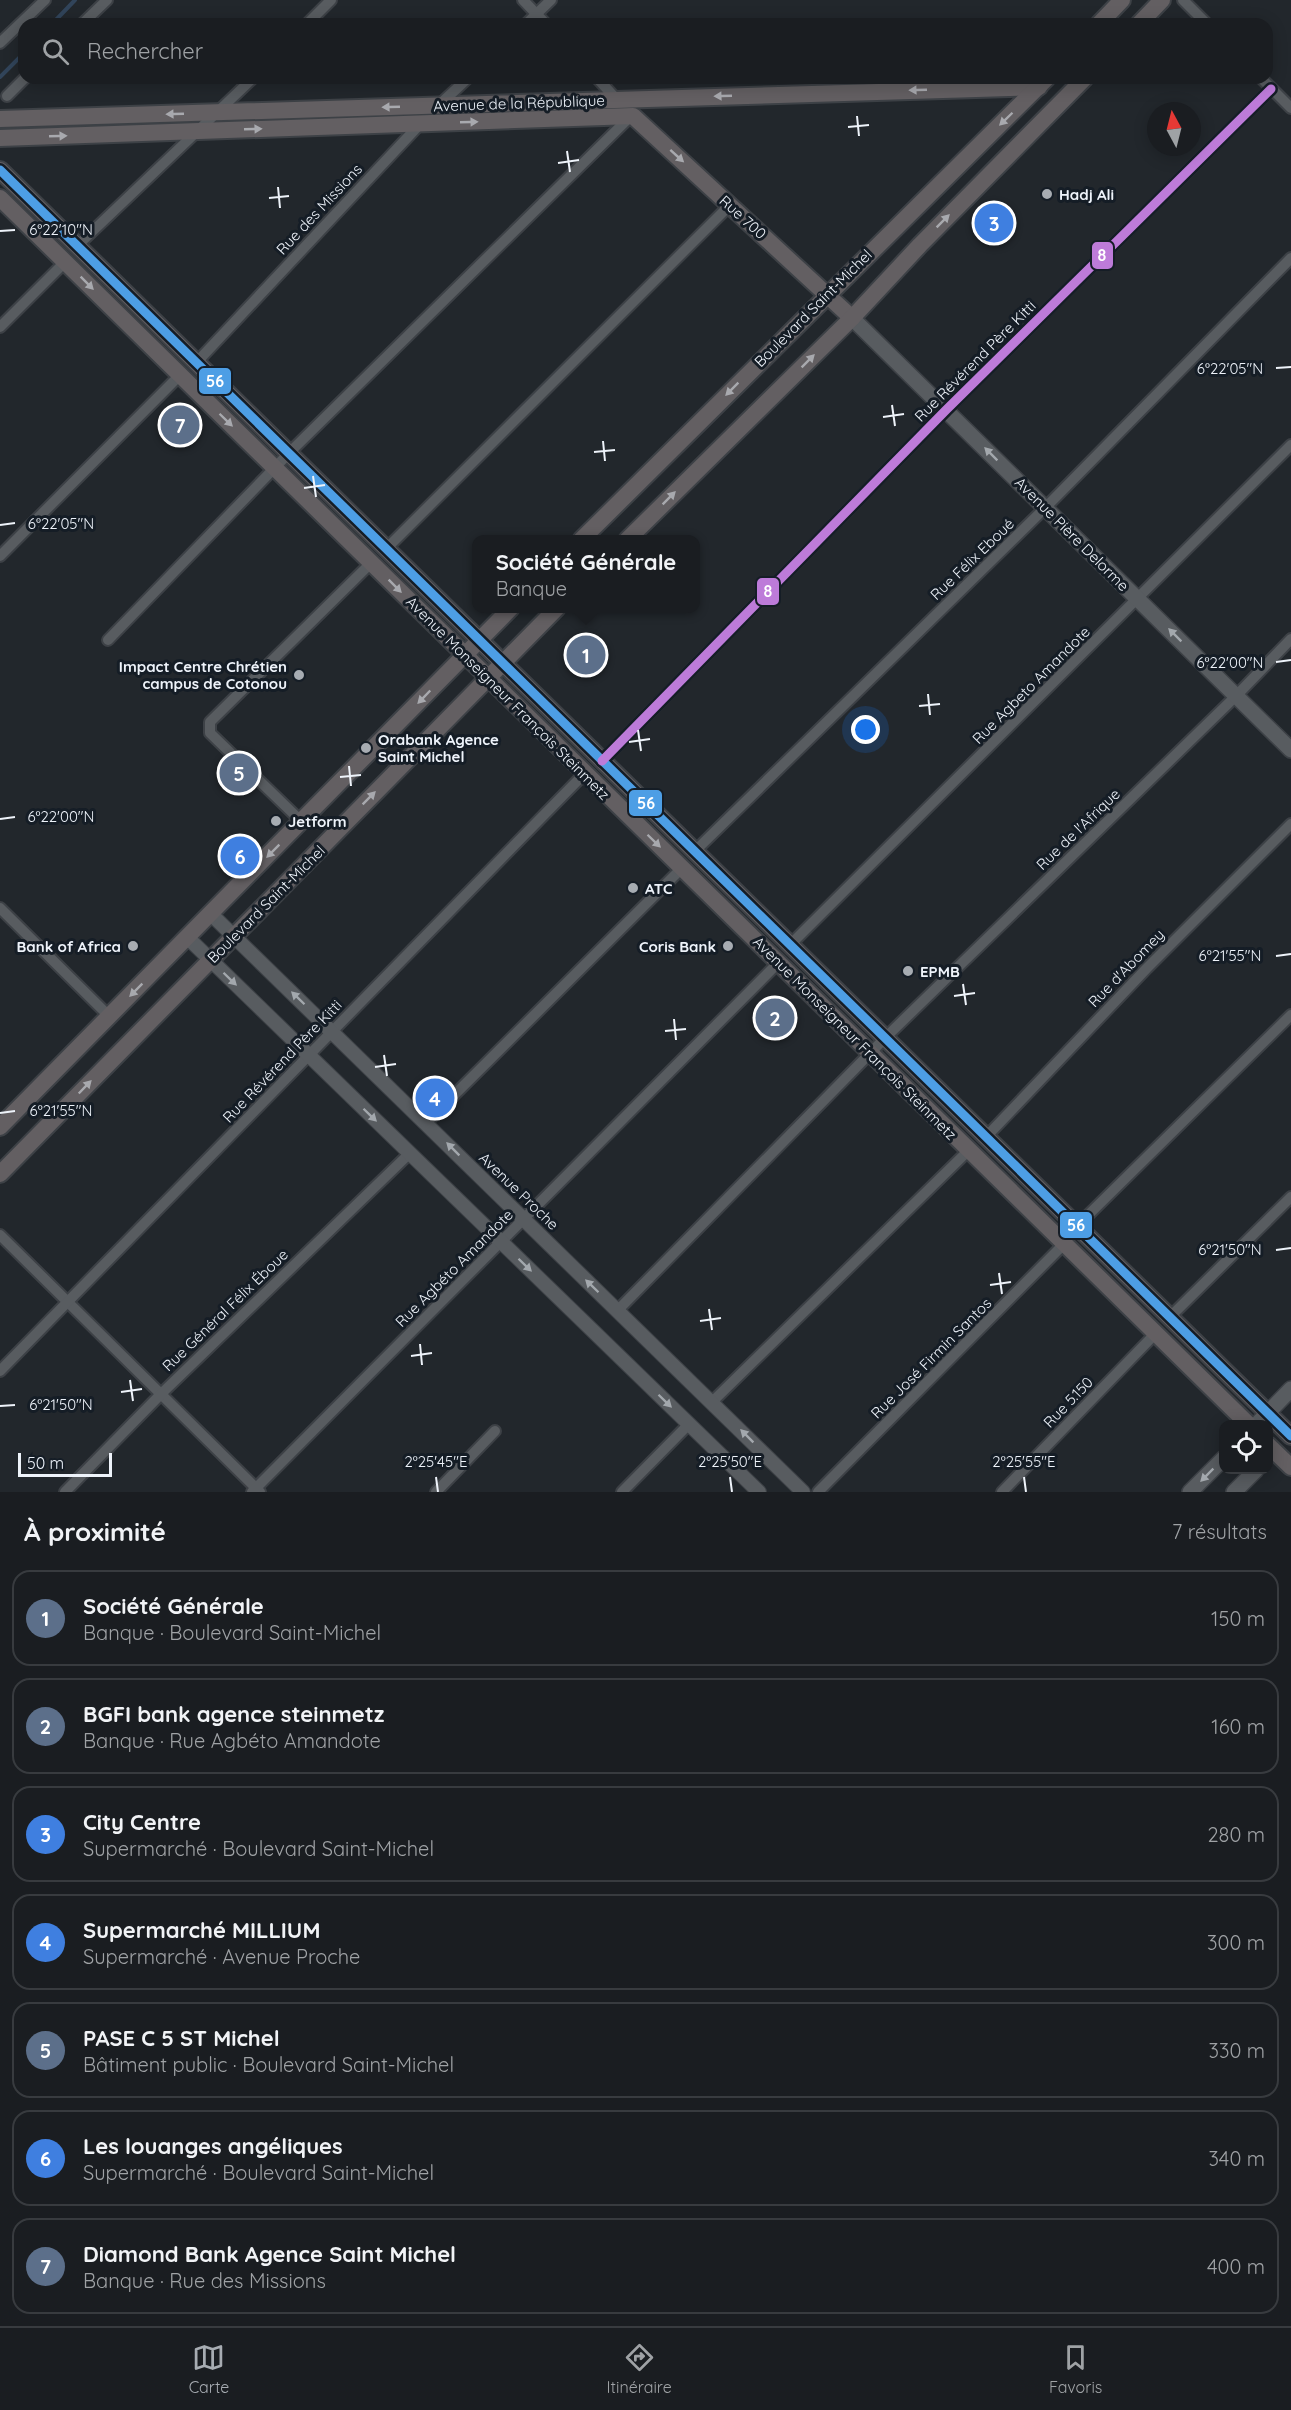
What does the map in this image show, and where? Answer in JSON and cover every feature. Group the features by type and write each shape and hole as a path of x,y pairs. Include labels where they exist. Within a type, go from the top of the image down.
{"main road":[{"path":"1105,18 1122,0"},
{"path":"1145,18 1162,0"},
{"name":"Avenue de la République","path":"0,119 617,100 996,84"},
{"name":"Boulevard Saint-Michel","path":"585,535 1041,84"},
{"path":"632,535 852,318 920,245 1079,84"},
{"name":"Avenue de la République","path":"0,138 633,116"},
{"name":"Rue 700","path":"633,116 852,318"},
{"name":"Avenue Monseigneur François Steinmetz","path":"0,170 1170,1317 1262,1419 1291,1435"},
{"name":"Avenue Monseigneur François Steinmetz","path":"0,198 1243,1420"},
{"name":"Avenue Pière Delorme","path":"852,318 1291,750"},
{"name":"Boulevard Saint-Michel","path":"0,1127 507,613"},
{"name":"Boulevard Saint-Michel","path":"0,1174 553,613"},
{"path":"1262,1419 1291,1389"},
{"path":"1273,1449 1291,1435"},
{"path":"1273,1453 1291,1467"},
{"path":"1190,1492 1219,1463"},
{"path":"1234,1492 1252,1474"}],"street":[{"path":"26,18 45,0"},
{"path":"88,18 107,0"},
{"path":"313,18 331,0"},
{"path":"523,0 541,18"},
{"path":"533,18 551,0"},
{"path":"1183,0 1201,18"},
{"path":"0,43 18,26"},
{"path":"7,96 19,84"},
{"path":"77,246 247,84"},
{"name":"Rue des Missions","path":"196,363 438,105 461,84"},
{"path":"108,640 289,453 633,116 602,84"},
{"path":"1266,84 1291,108"},
{"name":"Rue Révérend Père Kitti","path":"602,761 946,410 1271,89"},
{"path":"386,549 730,205"},
{"name":"Rue Félix Eboué","path":"695,851 1045,508 1291,258"},
{"path":"0,327 65,262"},
{"path":"0,556 180,375"},
{"name":"Rue Agbeto Amandote","path":"790,945 1291,445"},
{"path":"302,822 210,733 210,722 371,563"},
{"name":"Rue de l'Afrique","path":"618,1311 885,1038 1236,696 1291,639"},
{"name":"Rue Révérend Père Kitti","path":"0,1371 585,773"},
{"name":"Rue d'Abomey","path":"986,1137 1146,968 1291,824"},
{"path":"426,1123 682,868"},
{"path":"0,908 110,1017"},
{"name":"Avenue Proche","path":"211,914 803,1492"},
{"path":"188,938 759,1492"},
{"name":"Rue Agbéto Amandote","path":"256,1491 778,963"},
{"path":"1077,1226 1291,1015"},
{"path":"712,1401 969,1150"},
{"name":"Rue Général Félix Éboue","path":"65,1492 161,1394 410,1153"},
{"path":"1170,1317 1291,1197"},
{"path":"0,1235 256,1491"},
{"name":"Rue José Firmin Santos","path":"818,1492 1064,1244"},
{"name":"Rue 5.150","path":"1002,1492 1155,1334"},
{"path":"622,1492 689,1424"},
{"path":"436,1492 495,1431"}],"waterway":[{"path":"58,18 75,0"},
{"path":"0,77 18,59"}],"transit line":[{"name":"8","path":"602,761 946,410 1271,89"},
{"name":"56","path":"0,170 1291,1436"}],"place":[{"name":"Hadj Ali","path":"1047,194"},
{"name":"City Centre","path":"994,223"},
{"name":"Diamond Bank Agence Saint Michel","path":"180,425"},
{"name":"Société Générale","path":"586,655"},
{"name":"Impact Centre Chrétien campus de Cotonou","path":"299,675"},
{"name":"Orabank Agence Saint Michel","path":"366,748"},
{"name":"PASE C 5 ST Michel","path":"239,773"},
{"name":"Jetform","path":"276,821"},
{"name":"Les louanges angéliques","path":"240,856"},
{"name":"ATC","path":"633,888"},
{"name":"Bank of Africa","path":"133,946"},
{"name":"Coris Bank","path":"728,946"},
{"name":"EPMB","path":"908,971"},
{"name":"BGFI bank agence steinmetz","path":"775,1018"},
{"name":"Supermarché MILLIUM","path":"435,1098"}]}
